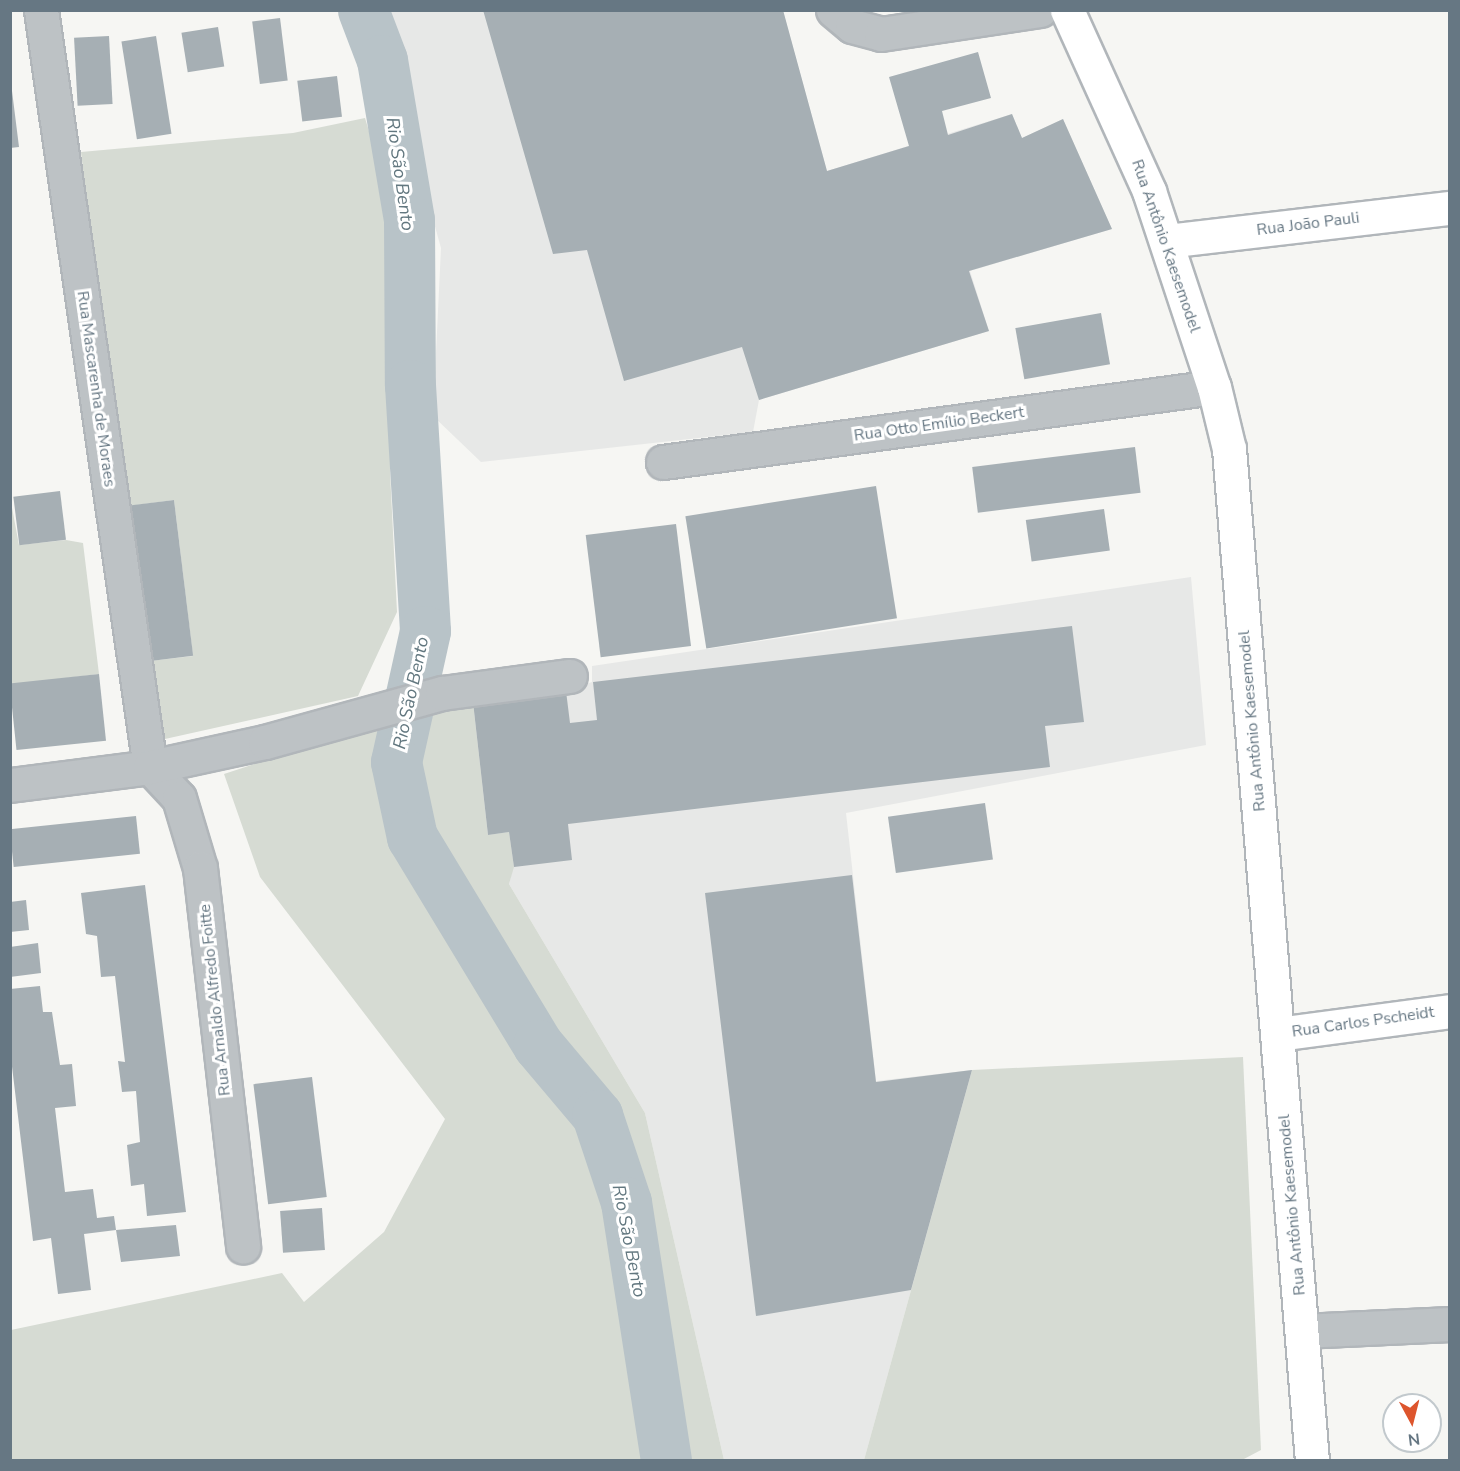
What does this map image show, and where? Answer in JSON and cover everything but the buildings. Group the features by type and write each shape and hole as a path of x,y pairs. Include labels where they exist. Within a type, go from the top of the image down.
{"main road":[{"name":"Rua Antônio Kaesemodel","path":"1067,10 1123,128 1167,241 1214,387 1229,449 1312,1461"},
{"name":"Rua João Pauli","path":"1167,241 1449,207"},
{"name":"Rua Carlos Pscheidt","path":"1278,1034 1449,1011"}],"street":[{"name":"Rua Mascarenha de Moraes","path":"41,10 150,767"},
{"path":"833,10 852,26 881,34 939,29 1040,10"},
{"name":"Rua Otto Emílio Beckert","path":"663,462 1214,387"},
{"path":"10,785 150,767 265,742 442,693 570,676"},
{"name":"Rua Arnaldo Alfredo Foitte","path":"150,767 179,798 200,868 243,1247"},
{"path":"1302,1331 1449,1324"}],"shaded area":[{"path":"375,11 783,11 827,171 1012,114 1022,138 1063,119 1112,229 970,271 989,331 759,400 753,432 481,462 433,416 441,248"},
{"path":"365,118 384,181 395,350 390,472 397,612 358,696 156,741 141,662 193,656 174,500 121,507 81,152 293,133"},
{"path":"10,497 19,545 66,540 83,543 99,674 11,685"},
{"path":"1191,577 1206,745 846,813 876,1081 972,1070 864,1460 724,1460 645,1113 509,884 513,867 488,835 473,702 566,691 592,682 592,666"},
{"path":"473,702 488,835 509,832 514,867 509,884 645,1113 724,1460 11,1460 11,1330 282,1273 304,1302 384,1232 445,1119 260,877 224,774 342,735"},
{"path":"1243,1057 1261,1450 1242,1460 864,1460 972,1070"}],"waterway":[{"name":"Rio São Bento","path":"363,10 382,60 409,220 410,385 425,631 396,762 412,837 538,1045 597,1115 626,1202 666,1460"}]}
